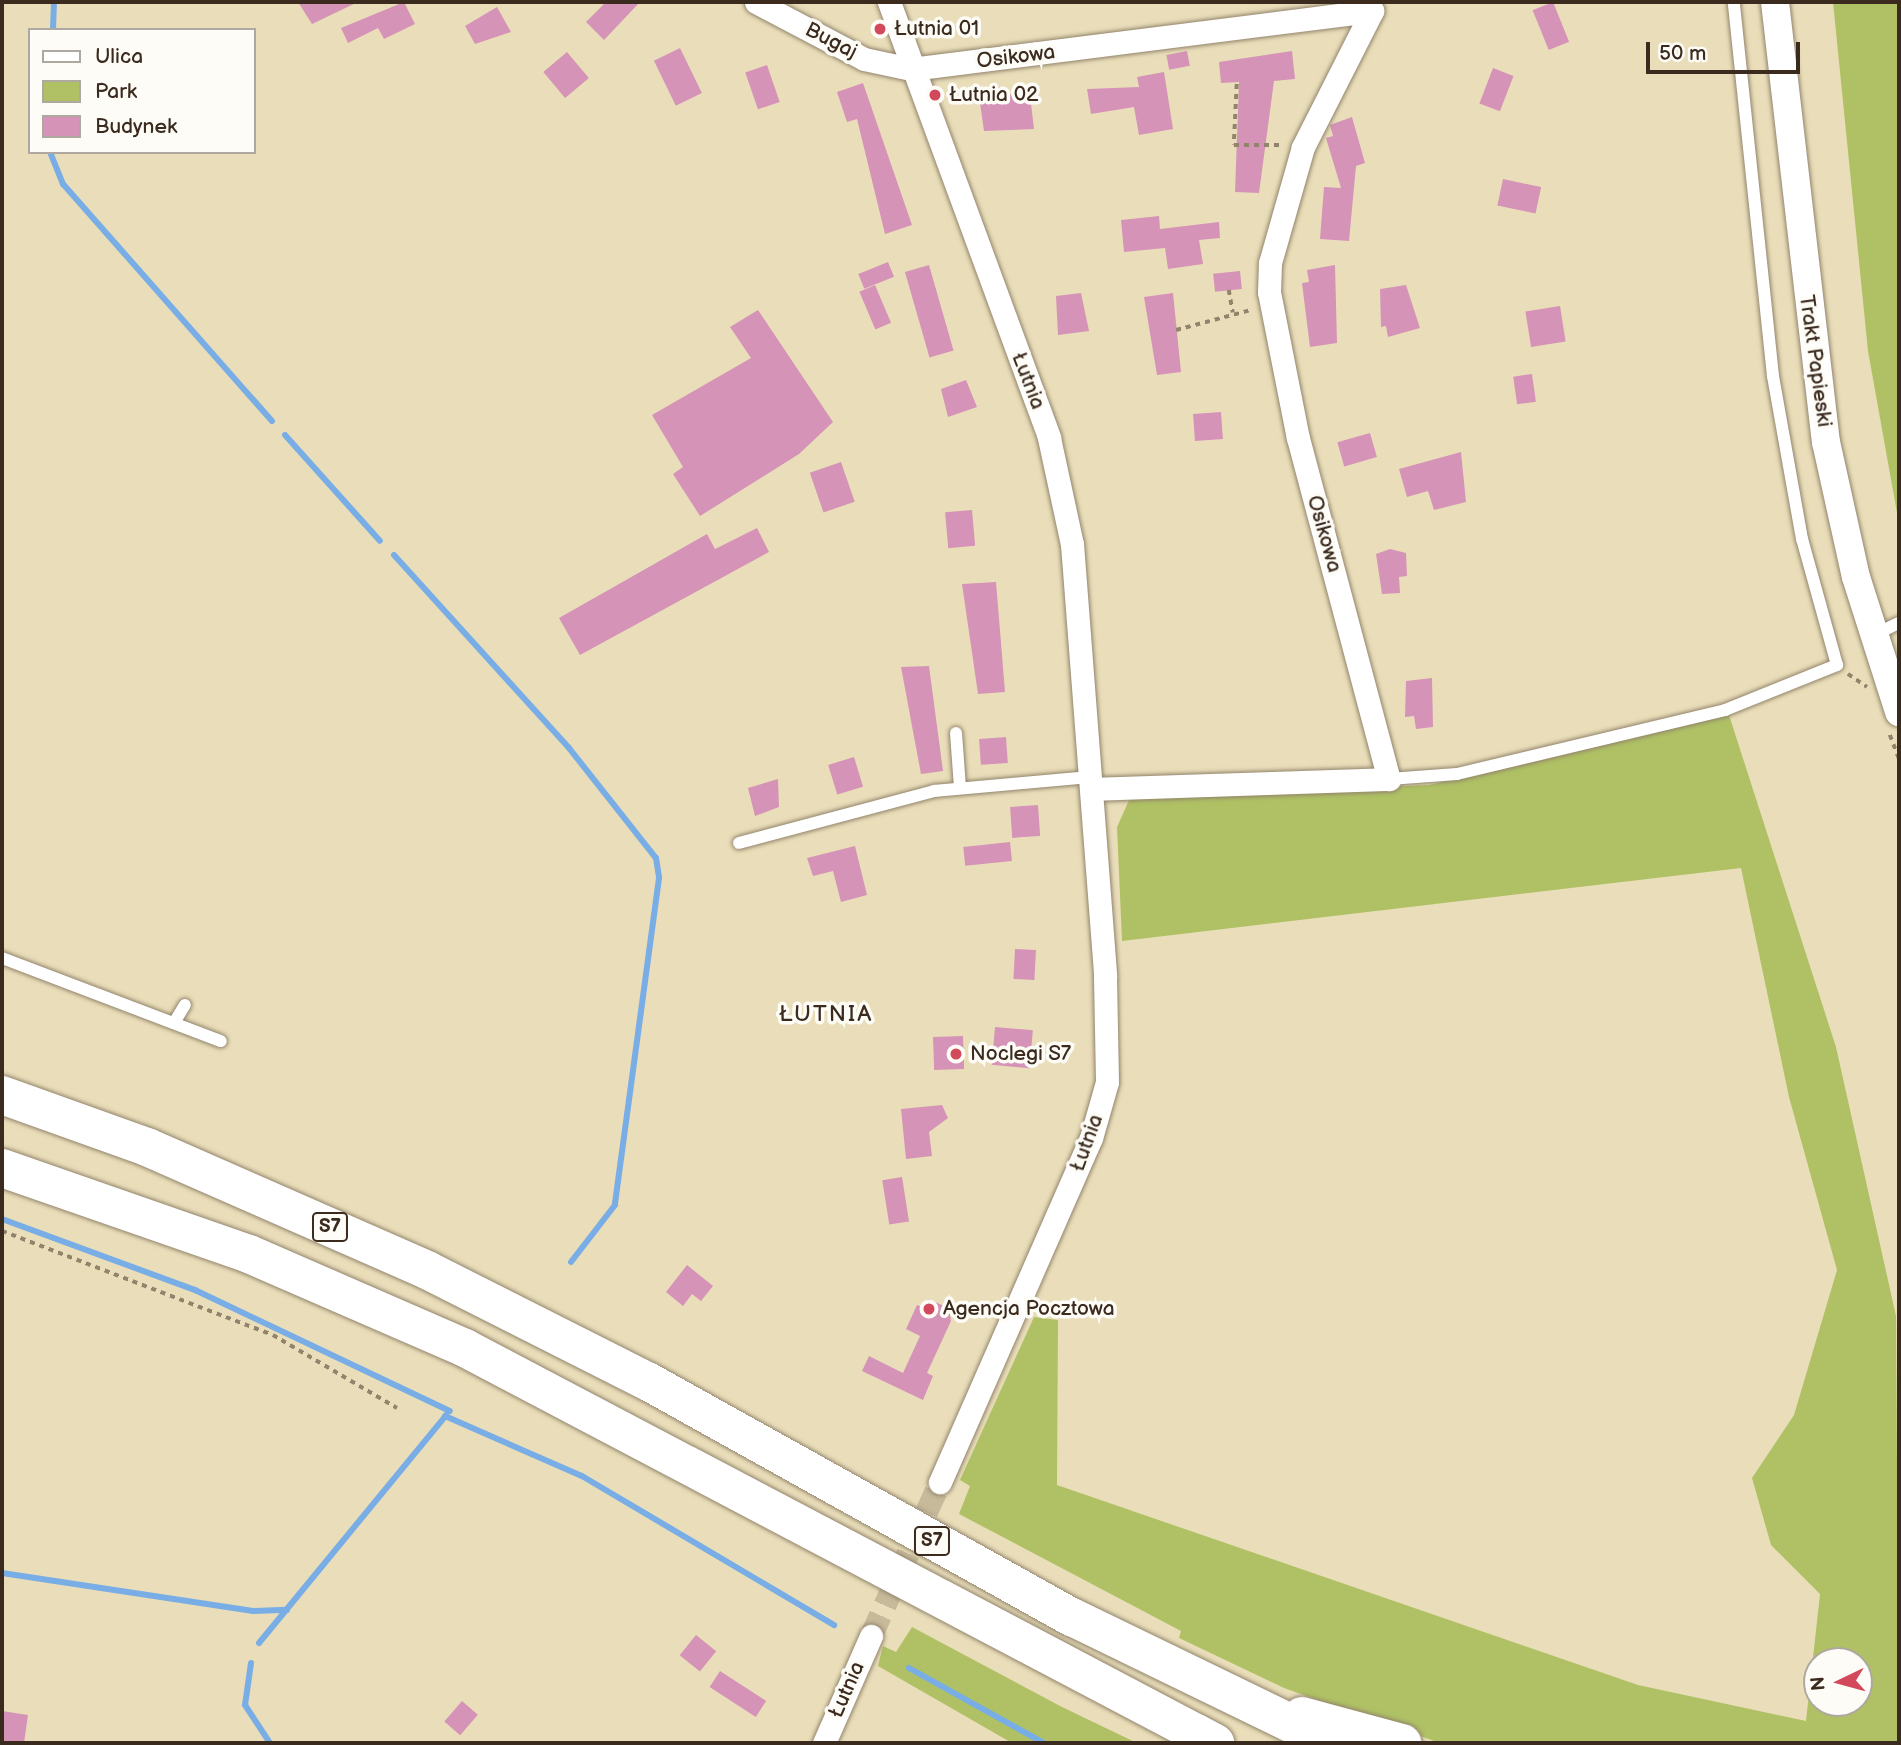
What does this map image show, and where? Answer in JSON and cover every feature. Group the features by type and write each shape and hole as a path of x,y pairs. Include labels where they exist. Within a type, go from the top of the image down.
{"highway":[{"name":"S7","path":"2,1095 147,1147 427,1270 1219,1693 1331,1743"},
{"name":"S7","path":"2,1168 248,1254 466,1348 1205,1740"},
{"path":"1219,1693 1402,1743"}],"street":[{"name":"Bugaj","path":"756,2 864,59 911,69"},
{"name":"Łutnia","path":"889,2 911,69 1049,438 1072,544 1093,783 1107,1082 1091,1138 940,1482"},
{"name":"Trakt Papieski","path":"1775,2 1816,380 1841,517 1873,636 1899,712"},
{"name":"Osikowa","path":"911,69 1374,7"},
{"name":"Osikowa","path":"1374,7 1303,147 1270,263 1270,307 1389,779"},
{"path":"1093,783 1389,779"},
{"name":"Łutnia","path":"824,1743 871,1636"}],"lane":[{"path":"1389,779 1457,774 1725,710 1836,665 1802,539 1773,376 1734,2"},
{"path":"1873,636 1899,623"},
{"path":"956,733 960,787"},
{"path":"739,843 960,787 1093,783"},
{"path":"2,958 221,1041"},
{"path":"174,1023 186,1004"}],"path":[{"path":"1237,84 1233,141 1303,147"},
{"path":"1229,290 1233,313"},
{"path":"1176,330 1233,313 1270,307"},
{"path":"1836,665 1860,686 1873,687"},
{"path":"2,1231 274,1335 397,1408"}],"green space":[{"path":"1833,2 1899,2 1899,524 1868,351"},
{"path":"1729,715 1836,1047 1896,1316 1899,1743 1440,1743 1284,1688 1179,1638 1181,1631 959,1514 970,1486 960,1480 1034,1317 1058,1320 1057,1485 1638,1685 1806,1721 1806,1717 1873,1717 1873,1647 1814,1647 1820,1594 1771,1545 1752,1478 1794,1415 1837,1270 1789,1097 1741,868 1122,941 1117,827 1130,798 1429,785"},
{"path":"912,1627 1062,1707 1137,1743 1012,1743 878,1666 883,1646 896,1652"}],"building":[{"path":"298,2 358,2 312,24"},
{"path":"404,2 415,24 384,39 378,28 348,43 341,28"},
{"path":"606,2 640,2 604,40 586,22"},
{"path":"1553,2 1569,42 1549,50 1533,10"},
{"path":"497,7 511,32 475,44 465,26"},
{"path":"680,48 702,93 676,106 654,61"},
{"path":"1187,51 1190,66 1169,70 1166,55"},
{"path":"1292,51 1295,79 1274,81 1259,193 1235,192 1239,82 1221,83 1219,62"},
{"path":"567,52 589,78 565,98 543,72"},
{"path":"767,65 780,102 758,109 745,72"},
{"path":"1493,68 1514,76 1500,111 1479,103"},
{"path":"1164,72 1173,129 1139,135 1134,107 1091,114 1087,89 1139,87 1137,77"},
{"path":"863,83 912,225 885,234 857,119 847,122 837,92"},
{"path":"1000,87 1000,94 1030,95 1034,129 984,131 978,89"},
{"path":"1352,117 1365,163 1356,166 1349,241 1320,239 1324,187 1341,188 1326,138 1333,136 1330,125"},
{"path":"1503,179 1541,187 1536,214 1497,205"},
{"path":"1159,216 1160,229 1219,222 1220,238 1199,240 1203,264 1168,269 1165,248 1124,252 1121,220"},
{"path":"888,262 894,277 864,289 858,274"},
{"path":"929,265 954,351 930,357 905,272"},
{"path":"1335,265 1337,343 1310,347 1302,283 1309,282 1307,270"},
{"path":"1240,271 1242,289 1215,292 1213,274"},
{"path":"875,285 891,323 875,329 859,292"},
{"path":"1406,285 1420,328 1388,337 1386,326 1381,327 1380,289"},
{"path":"1081,293 1089,331 1058,335 1056,296"},
{"path":"1173,293 1181,372 1157,375 1144,297"},
{"path":"1560,306 1566,342 1531,347 1525,311"},
{"path":"758,310 833,422 799,454 700,516 673,474 683,467 652,415 751,358 730,327"},
{"path":"1532,374 1536,402 1517,404 1513,377"},
{"path":"966,380 977,407 948,417 941,389"},
{"path":"1221,412 1223,439 1195,441 1193,414"},
{"path":"1370,433 1377,457 1344,466 1337,442"},
{"path":"1461,452 1466,502 1434,510 1428,491 1407,497 1399,469"},
{"path":"841,462 855,502 823,512 810,473"},
{"path":"972,510 975,546 948,548 945,512"},
{"path":"757,528 769,552 580,655 559,618 707,534 715,549"},
{"path":"1390,549 1406,553 1407,576 1399,577 1400,593 1382,594 1376,554"},
{"path":"996,582 1005,692 978,694 962,584"},
{"path":"929,666 943,771 921,774 901,667"},
{"path":"1432,678 1433,727 1416,729 1414,716 1405,717 1406,681"},
{"path":"1006,737 1008,763 981,765 979,739"},
{"path":"854,757 863,787 837,795 828,765"},
{"path":"778,779 779,807 755,816 748,788"},
{"path":"1038,805 1040,836 1012,838 1010,807"},
{"path":"1010,842 1012,861 965,866 963,847"},
{"path":"855,846 867,895 841,902 833,871 813,876 807,858"},
{"path":"1015,949 1036,950 1034,980 1013,979"},
{"path":"995,1027 1033,1030 1030,1068 992,1065"},
{"path":"963,1036 964,1069 934,1070 933,1037"},
{"path":"942,1105 948,1118 929,1132 932,1156 906,1159 901,1109"},
{"path":"902,1177 909,1221 889,1225 882,1180"},
{"path":"687,1265 713,1286 701,1301 692,1294 683,1306 666,1292"},
{"path":"928,1299 949,1308 951,1321 927,1373 933,1376 923,1400 862,1371 869,1356 903,1373 920,1336 906,1329 917,1305 924,1308"},
{"path":"696,1635 716,1651 700,1672 680,1655"},
{"path":"720,1671 766,1701 756,1717 710,1687"},
{"path":"462,1701 478,1715 460,1735 444,1721"},
{"path":"2,1711 28,1715 24,1743 2,1743"}],"waterway":[{"path":"53,28 54,2"},
{"path":"51,154 63,184 272,421"},
{"path":"285,435 380,541"},
{"path":"394,555 569,748 656,858 659,878 615,1205 571,1262"},
{"path":"2,1219 195,1290 450,1411"},
{"path":"259,1643 446,1415"},
{"path":"445,1416 582,1476 834,1625"},
{"path":"2,1573 253,1611 287,1610"},
{"path":"251,1663 245,1705 270,1743"},
{"path":"909,1668 1044,1743"}],"tunnel":[{"path":"871,1636 940,1482"}],"place":[{"name":"Łutnia 01","path":"880,29"},
{"name":"Łutnia 02","path":"935,95"},
{"name":"Noclegi S7","path":"956,1054"},
{"name":"Agencja Pocztowa","path":"929,1309"}],"district":[{"name":"ŁUTNIA","path":"826,1014"}]}
